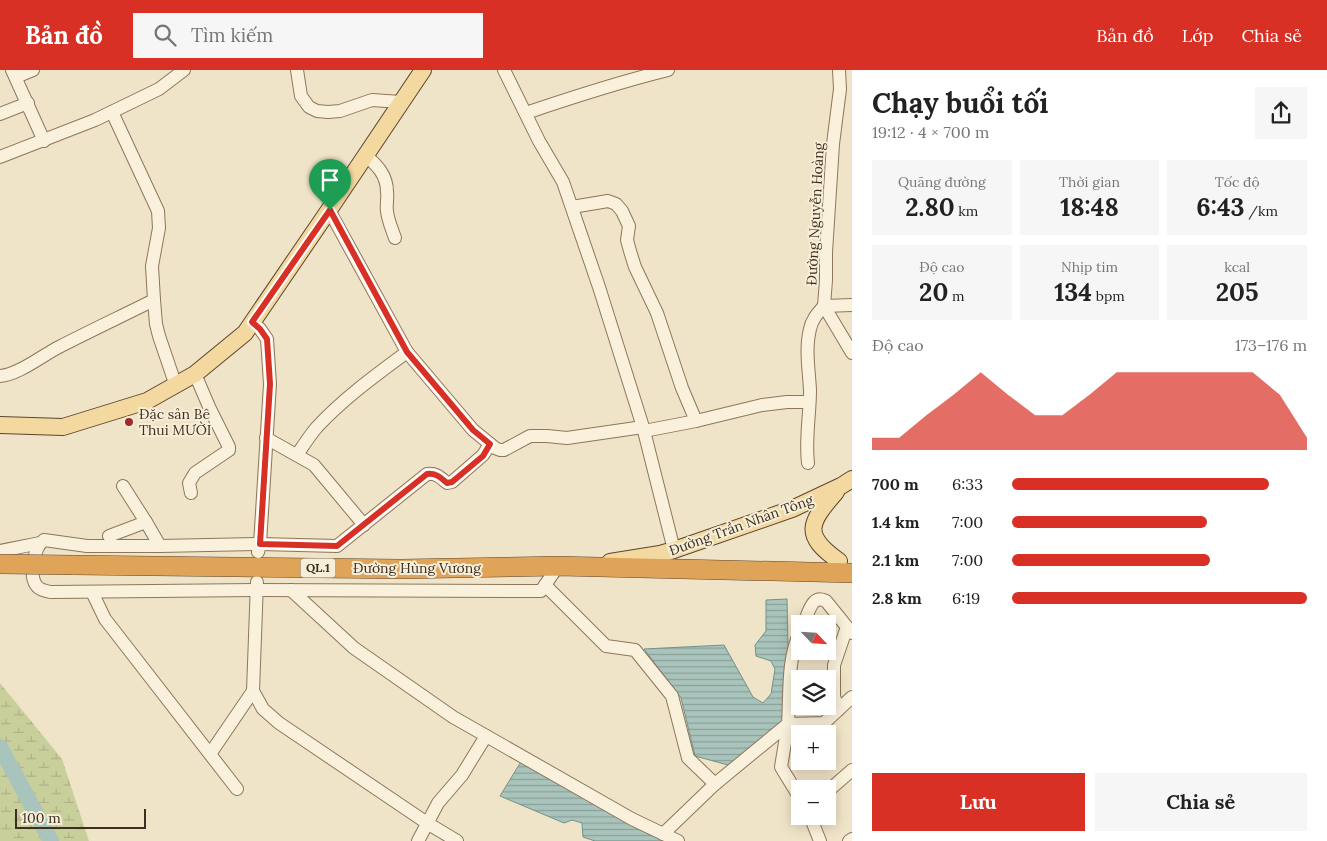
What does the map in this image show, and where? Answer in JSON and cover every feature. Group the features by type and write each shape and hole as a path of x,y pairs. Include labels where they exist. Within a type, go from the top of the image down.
{"highway":[{"name":"Đường Hùng Vương","path":"0,564 391,569 558,566 848,565"}],"main road":[{"path":"0,425 63,426 147,401 195,374 245,332 330,210 422,70"},
{"name":"Đường Trần Nhân Tông","path":"581,566 660,554 674,550 792,509 846,483"},
{"name":"Đường Trần Nhân Tông","path":"846,483 821,508 815,518 813,529 814,538 821,547 848,565"}],"street":[{"path":"33,70 14,73 44,141"},
{"path":"0,157 44,141 112,112 159,89 184,70"},
{"path":"297,70 301,96 309,107 317,110 328,112 340,111 372,100 401,102"},
{"path":"504,70 539,141 564,182 599,286 643,429 674,550"},
{"path":"526,113 614,84 668,70"},
{"name":"Đường Nguyễn Hoàng","path":"824,306 833,154 840,88 839,70"},
{"path":"0,114 28,103"},
{"path":"112,112 158,212 159,228 152,266 156,324 176,386"},
{"path":"366,156 381,170 385,178 388,190 387,211 395,238"},
{"path":"572,207 608,201 616,204 622,211 629,226 627,240 635,267 657,313 682,388 696,421"},
{"path":"330,210 407,352 473,430 498,450 502,450 530,436 567,438 643,429 696,421 762,405 810,402"},
{"path":"0,376 5,376 25,367 58,348 154,300"},
{"path":"808,463 807,446 810,402 807,346 812,322 824,306 852,304"},
{"path":"824,306 852,353"},
{"path":"252,322 267,339 270,384 259,548"},
{"path":"296,455 316,428 348,397 407,352"},
{"path":"191,493 189,483 195,473 229,450 195,374"},
{"path":"266,438 314,466 364,525"},
{"path":"490,444 483,456 452,482 447,483 439,476 427,474 337,546 259,548 87,546 44,540 34,556 33,569 36,585 42,590 51,592 256,586 291,590 541,591 558,566"},
{"path":"123,486 160,546"},
{"path":"109,536 146,522"},
{"path":"0,551 40,544"},
{"path":"256,586 253,691 263,709 279,723 427,823 457,841"},
{"path":"545,586 606,646 635,650 672,696 688,758 714,784"},
{"path":"291,590 354,648 453,717 632,819 678,841"},
{"path":"92,592 104,619 237,789"},
{"path":"808,615 812,604 821,599 826,601 849,630 834,665 834,696 838,710"},
{"path":"791,660 788,724 781,767 791,783"},
{"path":"210,754 253,691"},
{"path":"663,834 714,784 788,724 824,723 852,697"},
{"path":"418,841 438,803 462,775 486,736"},
{"path":"836,784 852,770"},
{"path":"814,825 820,841"}],"green space":[{"path":"0,683 62,759 89,841 0,841"}],"water":[{"path":"787,599 789,689 784,722 728,765 695,756 681,698 644,649 724,645 753,697 763,703 771,694 775,669 771,661 756,656 755,645 766,631 766,600"},
{"path":"522,760 663,836 662,841 595,841 583,837 582,823 572,820 564,823 500,796"}],"waterway":[{"path":"0,747 51,841"}],"place":[{"name":"Đặc sản Bê Thui MƯỜI","path":"129,422"}],"route":[{"path":"330,210 407,352 473,430 490,444 483,456 452,482 447,483 439,476 427,474 337,546 260,544 270,384 267,339 252,322 330,210"}]}
